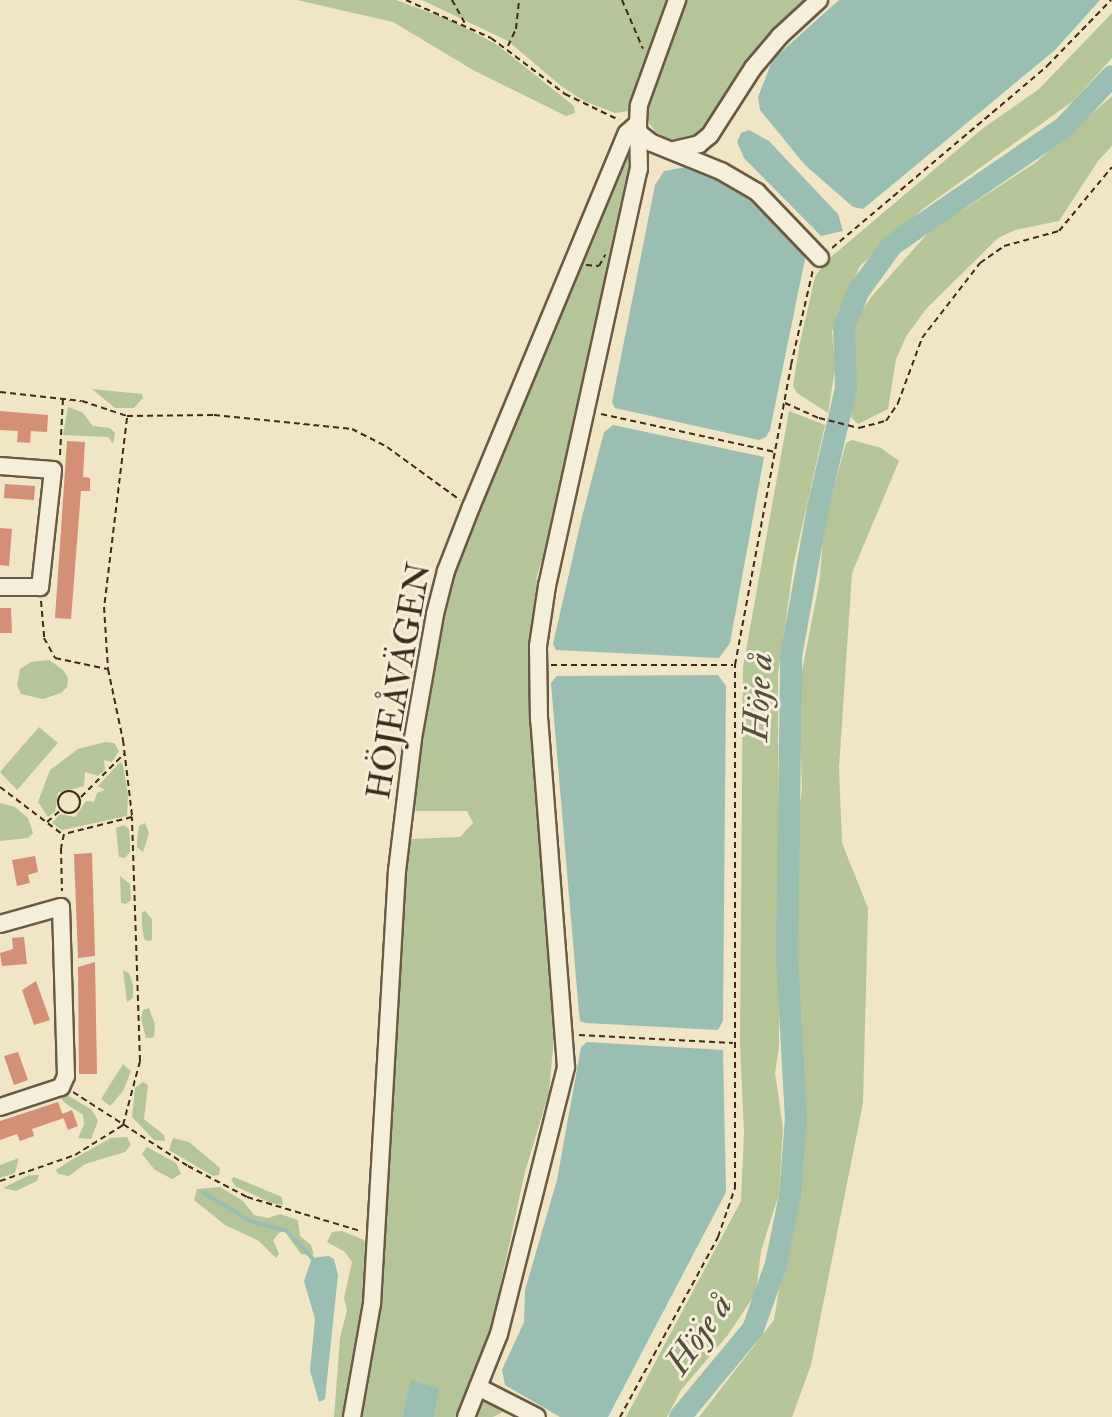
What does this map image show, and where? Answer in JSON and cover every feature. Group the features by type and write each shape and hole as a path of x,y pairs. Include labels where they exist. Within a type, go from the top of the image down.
{"street":[{"name":"HÖJEÅVÄGEN","path":"352,1417 372,1304 397,871 413,738 446,571 627,133 638,128 639,105 677,0"},
{"path":"674,150 699,144 710,135 753,68 780,36 819,0"},
{"path":"638,128 652,143 674,150 757,192 820,258"},
{"path":"466,1417 499,1334 566,1067 566,1035 539,720 538,665 547,586 639,169 638,128"},
{"path":"0,466 53,470 40,587 0,587"},
{"path":"0,924 61,907 64,925 66,1076 61,1087 0,1107"},
{"path":"478,1387 537,1417"}],"path":[{"path":"406,0 465,24 507,47 584,105 638,128"},
{"path":"452,0 465,24"},
{"path":"456,8 459,0"},
{"path":"507,47 516,29 519,0"},
{"path":"622,0 640,36 644,57"},
{"path":"620,1417 733,1202 735,665 808,287 820,258 1047,66 1111,0"},
{"path":"784,403 819,418 859,428 886,421 898,403 922,338 980,263 1004,246 1059,231 1112,167"},
{"path":"574,261 592,267 599,266 604,255 621,257"},
{"path":"0,392 63,398 127,416 214,415 352,429 387,447 471,507"},
{"path":"53,470 59,462 63,398"},
{"path":"588,411 775,453"},
{"path":"0,1181 75,1155 123,1125 140,1061 132,817 108,669 104,607 127,416"},
{"path":"40,587 44,638 55,658 108,669"},
{"path":"538,665 735,665"},
{"path":"46,822 61,810 75,812 80,798 124,754"},
{"path":"0,787 63,835"},
{"path":"61,810 58,800 65,792 76,793 80,798"},
{"path":"63,835 132,817"},
{"path":"61,907 63,835"},
{"path":"566,1035 733,1043"},
{"path":"61,1087 188,1166 247,1197 377,1235"}],"green space":[{"path":"297,0 396,0 450,20 496,44 574,106 575,113 566,116 473,70 393,22"},
{"path":"422,0 674,0 638,96 629,111 615,113 584,101 561,86 508,41"},
{"path":"683,0 811,0 696,136 683,141 667,139 655,131 646,119 646,105"},
{"path":"1112,13 1112,58 1073,101 924,208 860,266 832,331 835,369 828,413 797,393 793,386 799,347 815,277 824,263 982,129 1039,89"},
{"path":"1112,96 1112,146 1098,161 1059,221 1015,230 998,238 926,309 907,335 896,359 888,409 858,424 851,417 856,387 848,330 872,296 929,232 1035,163"},
{"path":"627,155 633,162 557,517 537,575 536,609 557,1005 549,1092 525,1172 489,1337 458,1417 434,1417 440,1388 410,1381 402,1417 359,1417 406,849 411,839 460,837 473,823 467,811 416,811 411,800 426,700 448,590 467,532 513,428 621,159"},
{"path":"92,389 142,394 143,398 134,408 115,408"},
{"path":"68,407 82,412 93,426 110,428 115,433 113,444 108,437 63,435"},
{"path":"789,411 825,425 794,562 778,675 779,1047 775,1073 783,1128 779,1194 761,1251 756,1293 727,1336 681,1390 667,1417 626,1417 741,1201 744,1132 740,1043 743,667"},
{"path":"852,440 881,448 899,461 852,573 839,768 842,843 868,908 863,1103 811,1365 792,1417 699,1417 774,1320 805,1130 796,986 796,833 802,789 799,686 819,584 825,520 846,443"},
{"path":"49,660 63,670 68,678 67,687 61,693 43,699 21,694 17,685 20,669 31,662"},
{"path":"39,727 58,743 17,790 0,772"},
{"path":"105,742 114,743 119,751 112,762 104,760 105,770 98,776 85,772 84,786 58,793 55,812 48,817 38,802 50,770 78,749"},
{"path":"120,762 128,795 127,816 62,830 52,823 60,814 75,817 86,801 94,802 97,793 105,790 98,786"},
{"path":"0,803 15,807 28,818 33,833 28,838 0,841"},
{"path":"145,823 149,833 143,852 137,847 137,839 139,826"},
{"path":"124,825 129,829 130,840 130,852 125,858 119,857 116,828"},
{"path":"120,876 130,884 131,900 126,904 121,903"},
{"path":"145,911 152,919 152,940 148,941 144,939 142,925 142,912"},
{"path":"123,970 129,973 133,985 133,998 127,1002"},
{"path":"149,1008 155,1025 154,1037 146,1038 141,1018 143,1010"},
{"path":"123,1064 131,1071 123,1091 110,1106 101,1099"},
{"path":"143,1082 148,1085 144,1119 164,1135 165,1141 154,1140 132,1117 135,1088"},
{"path":"64,1093 92,1110 98,1121 91,1139 78,1138 84,1125 83,1115 59,1096"},
{"path":"127,1137 131,1145 125,1152 85,1164 69,1176 58,1174 56,1170 111,1138"},
{"path":"173,1138 189,1142 220,1168 219,1175 213,1176 169,1150"},
{"path":"147,1147 176,1163 181,1174 172,1179 155,1170 142,1154"},
{"path":"19,1158 15,1173 0,1178 0,1165"},
{"path":"29,1175 39,1175 37,1181 16,1191 3,1188"},
{"path":"234,1177 282,1197 283,1205 271,1203 235,1186 231,1179"},
{"path":"220,1187 243,1201 254,1215 268,1218 280,1214 298,1220 300,1236 311,1245 314,1255 301,1254 285,1232 280,1232 273,1240 279,1254 276,1258 259,1241 225,1225 194,1200 197,1189"},
{"path":"342,1231 364,1240 368,1251 363,1317 346,1417 334,1417 340,1338 347,1310 344,1298 352,1262 345,1252 327,1242 332,1232"},
{"path":"483,1400 496,1404 503,1412 493,1417 474,1417"}],"water":[{"path":"839,0 1100,0 1055,50 863,209 853,207 805,165 760,110 758,97 773,59"},
{"path":"749,130 769,141 838,214 843,231 821,236 744,158 737,142 741,133"},
{"path":"686,167 752,196 802,250 805,259 770,430 766,437 759,440 615,408 612,402 655,185 664,171"},
{"path":"613,425 764,457 730,643 719,658 556,650 553,644 604,432"},
{"path":"718,675 726,686 723,1021 718,1030 580,1021 551,683 557,676"},
{"path":"587,1042 723,1050 726,1192 608,1417 560,1417 505,1385 502,1370 524,1322 525,1290 557,1180 581,1047"},
{"path":"329,1256 334,1259 338,1275 325,1399 319,1402 310,1370 315,1319 304,1281 312,1258"},
{"path":"410,1380 440,1388 434,1417 402,1417"}],"building":[{"path":"0,411 48,415 47,432 31,431 30,443 17,442 18,431 0,430"},
{"path":"67,441 85,442 83,477 90,478 90,491 81,491 71,619 55,618"},
{"path":"5,484 35,486 34,500 4,498"},
{"path":"0,528 12,529 9,566 0,565"},
{"path":"0,608 11,608 12,633 0,633"},
{"path":"92,853 95,956 78,958 74,854"},
{"path":"35,856 38,872 28,875 30,883 17,886 12,860"},
{"path":"24,937 27,964 2,966 0,953 13,949 12,938"},
{"path":"95,962 97,1074 79,1074 78,967"},
{"path":"36,981 50,1020 34,1025 22,990"},
{"path":"18,1052 28,1080 14,1085 4,1056"},
{"path":"58,1102 64,1118 32,1129 34,1136 20,1141 17,1134 0,1140 0,1121"},
{"path":"72,1110 78,1126 68,1130 62,1114"}],"waterway":[{"name":"Höje å","path":"680,1417 753,1329 776,1264 790,1195 796,1119 787,957 791,656 818,507 846,389 844,327 858,292 892,245 1063,128 1112,76"},
{"path":"204,1193 250,1221 287,1231 312,1258"}]}
